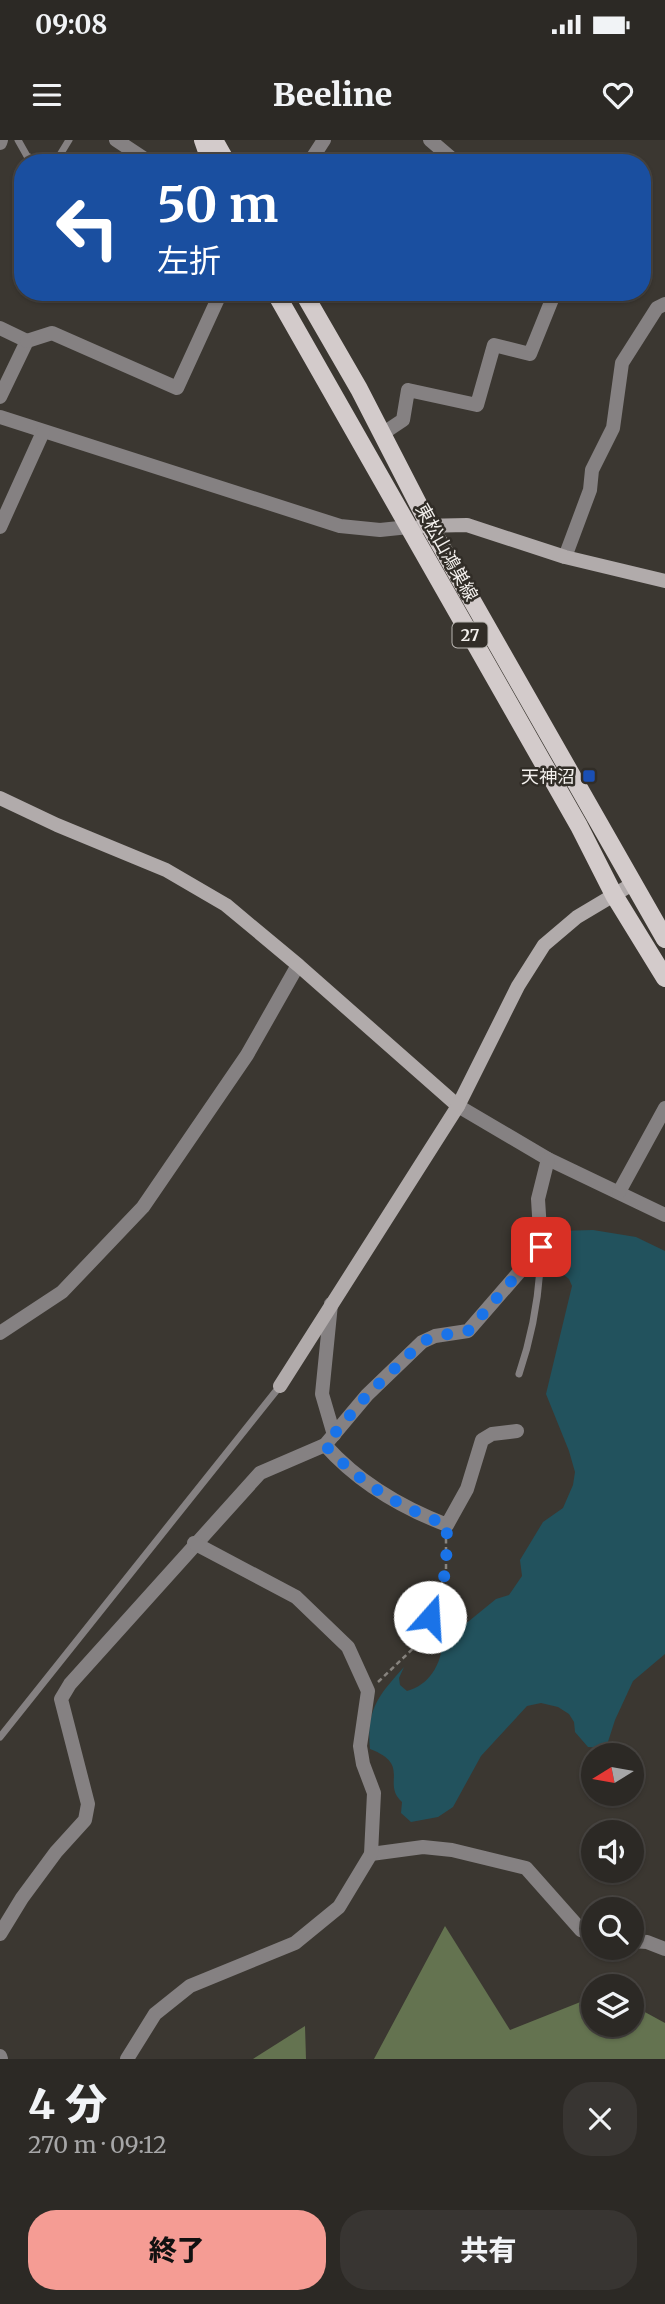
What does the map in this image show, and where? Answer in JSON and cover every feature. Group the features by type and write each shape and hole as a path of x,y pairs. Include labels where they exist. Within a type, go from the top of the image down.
{"main road":[{"name":"東松山鴻巣線","path":"280,301 579,826 614,895 665,978"},
{"name":"東松山鴻巣線","path":"308,301 359,390 429,525 665,939"}],"street":[{"path":"116,140 136,154"},
{"path":"430,140 446,154"},
{"path":"0,328 27,341 52,333 177,388 217,301"},
{"path":"382,434 403,420 408,390 477,405 494,345 530,354 551,301"},
{"path":"565,557 590,490 592,470 613,428 622,363 657,308 665,304"},
{"path":"0,397 27,341"},
{"path":"0,417 340,526 380,530 429,525 467,525 565,557 665,581"},
{"path":"0,527 43,432"},
{"path":"0,798 166,870 204,891 226,905 298,965 458,1106 548,1159 665,1215"},
{"path":"280,1386 458,1106 518,986 544,945 577,917 634,883"},
{"path":"0,1333 62,1292 143,1207 247,1055 298,965"},
{"path":"620,1192 665,1108"},
{"path":"0,1934 22,1898 56,1852 85,1820 88,1804 61,1699 70,1684 194,1543 260,1473 330,1440 367,1395 422,1342 435,1336 468,1331 541,1247 538,1199 548,1159"},
{"path":"331,1303 322,1394 330,1440 340,1461 370,1487 425,1517 447,1525 467,1489 482,1440 492,1434 517,1431"},
{"path":"127,2059 155,2014 190,1986 295,1943 339,1907 371,1854 374,1793 363,1764 360,1746 368,1692 348,1647 296,1597 194,1543"},
{"path":"371,1854 423,1847 452,1850 526,1868 581,1930"},
{"path":"644,1942 665,1949"}],"lane":[{"path":"519,1374 530,1342 540,1280 541,1247"},
{"path":"0,1737 280,1386"}],"path":[{"path":"368,1692 422,1640 446,1571 447,1525"}],"green space":[{"path":"445,1926 510,2030 581,2002 581,2037 644,2037 644,2012 665,2023 665,2059 374,2059"},
{"path":"305,2026 306,2059 253,2059"}],"water":[{"path":"593,1230 636,1237 665,1251 665,1654 633,1681 608,1743 585,1743 575,1732 574,1722 569,1714 558,1707 541,1703 527,1706 481,1756 453,1807 438,1817 411,1822 401,1813 402,1802 396,1795 390,1761 370,1749 370,1723 376,1704 404,1667 399,1678 400,1685 407,1691 421,1684 436,1666 442,1643 496,1599 509,1595 522,1576 520,1560 543,1522 563,1508 573,1485 575,1472 569,1451 546,1394 572,1286 564,1275 558,1231"}],"place":[{"name":"天神沼","path":"589,776"}],"route":[{"path":"430,1617 446,1571 447,1525 425,1517 370,1487 325,1445 367,1395 422,1342 435,1336 468,1331 541,1247"}]}
